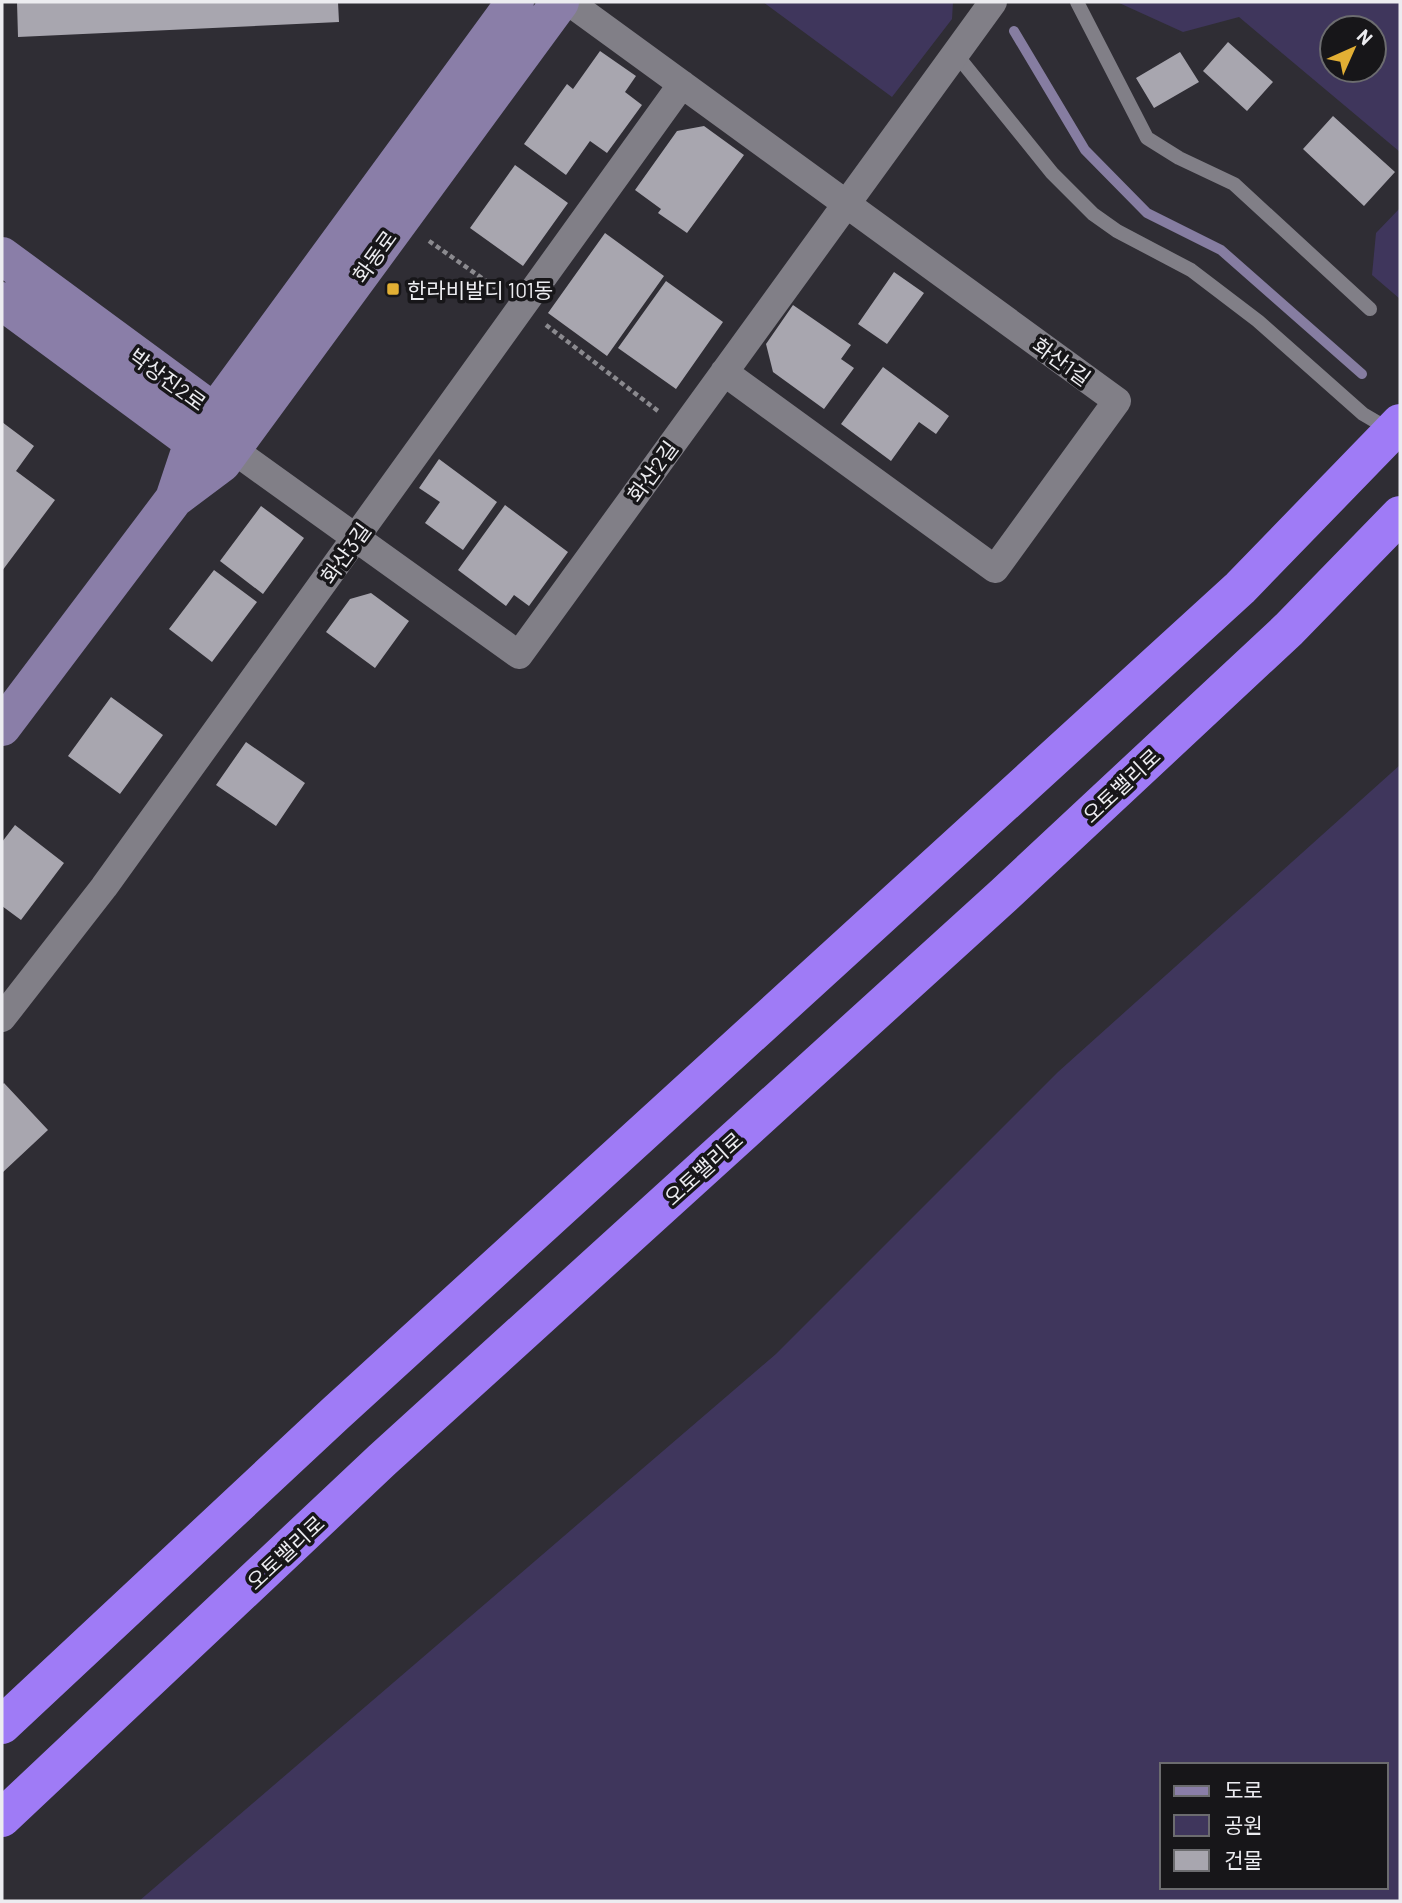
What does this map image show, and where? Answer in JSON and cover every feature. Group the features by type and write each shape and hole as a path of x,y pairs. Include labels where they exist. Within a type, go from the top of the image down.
{"highway":[{"path":"2,1725 336,1413 1240,588 1400,423"},
{"name":"오토밸리로","path":"2,1818 382,1460 1004,895 1289,629 1400,515"}],"street":[{"name":"화동로","path":"2,727 174,499 203,427 514,2"},
{"name":"화동로","path":"174,499 222,463 560,2"},
{"name":"화산1길","path":"569,2 1117,401 995,569 724,372"},
{"name":"화산2길","path":"232,449 519,655 993,2"},
{"name":"화산3길","path":"2,1018 104,887 682,84"},
{"name":"박상진2로","path":"2,256 232,449"},
{"name":"박상진2로","path":"2,301 203,427"}],"lane":[{"path":"1077,2 1147,138 1179,158 1234,184 1370,309"},
{"path":"955,53 1052,173 1093,214 1117,231 1191,270 1258,321 1363,414 1400,435"}],"path":[{"path":"426,238 522,307 682,430"}],"green space":[{"path":"763,2 953,2 952,19 892,97"},
{"path":"1117,2 1400,2 1400,152 1319,84 1388,84 1388,14 1318,14 1318,83 1239,17 1183,32"},
{"path":"1400,208 1400,299 1372,275 1376,233"},
{"path":"1400,765 1400,1901 139,1901 776,1354 1058,1072"}],"building":[{"path":"17,2 338,2 339,22 18,37"},
{"path":"1228,42 1273,82 1247,111 1203,71"},
{"path":"600,51 636,76 625,92 642,105 607,153 590,141 566,175 524,144 567,84 573,89"},
{"path":"1180,52 1199,82 1154,108 1136,78"},
{"path":"1333,116 1395,172 1364,206 1303,149"},
{"path":"704,126 744,155 687,233 658,213 661,209 635,190 677,131"},
{"path":"515,165 568,203 523,266 470,228"},
{"path":"605,233 664,276 607,356 548,313"},
{"path":"894,272 924,293 887,344 858,324"},
{"path":"666,281 723,322 676,389 618,348"},
{"path":"793,305 851,345 841,359 854,368 824,409 773,372 766,344"},
{"path":"883,367 949,416 936,434 919,422 891,461 841,424"},
{"path":"2,422 34,446 16,471 55,500 2,571"},
{"path":"439,459 497,502 463,550 425,523 440,502 419,488"},
{"path":"505,505 568,552 529,606 514,595 506,606 458,570"},
{"path":"261,506 304,538 263,594 220,561"},
{"path":"214,570 257,602 212,662 169,629"},
{"path":"371,593 409,621 375,668 326,632 350,599"},
{"path":"111,697 163,735 120,794 68,756"},
{"path":"246,742 305,783 276,826 216,785"},
{"path":"15,825 64,863 21,920 2,906 2,842"},
{"path":"4,1083 48,1130 2,1173 2,1085"}],"waterway":[{"path":"1014,31 1085,150 1147,213 1221,250 1362,374"}],"place":[{"name":"한라비발디 101동","path":"393,289"}]}
